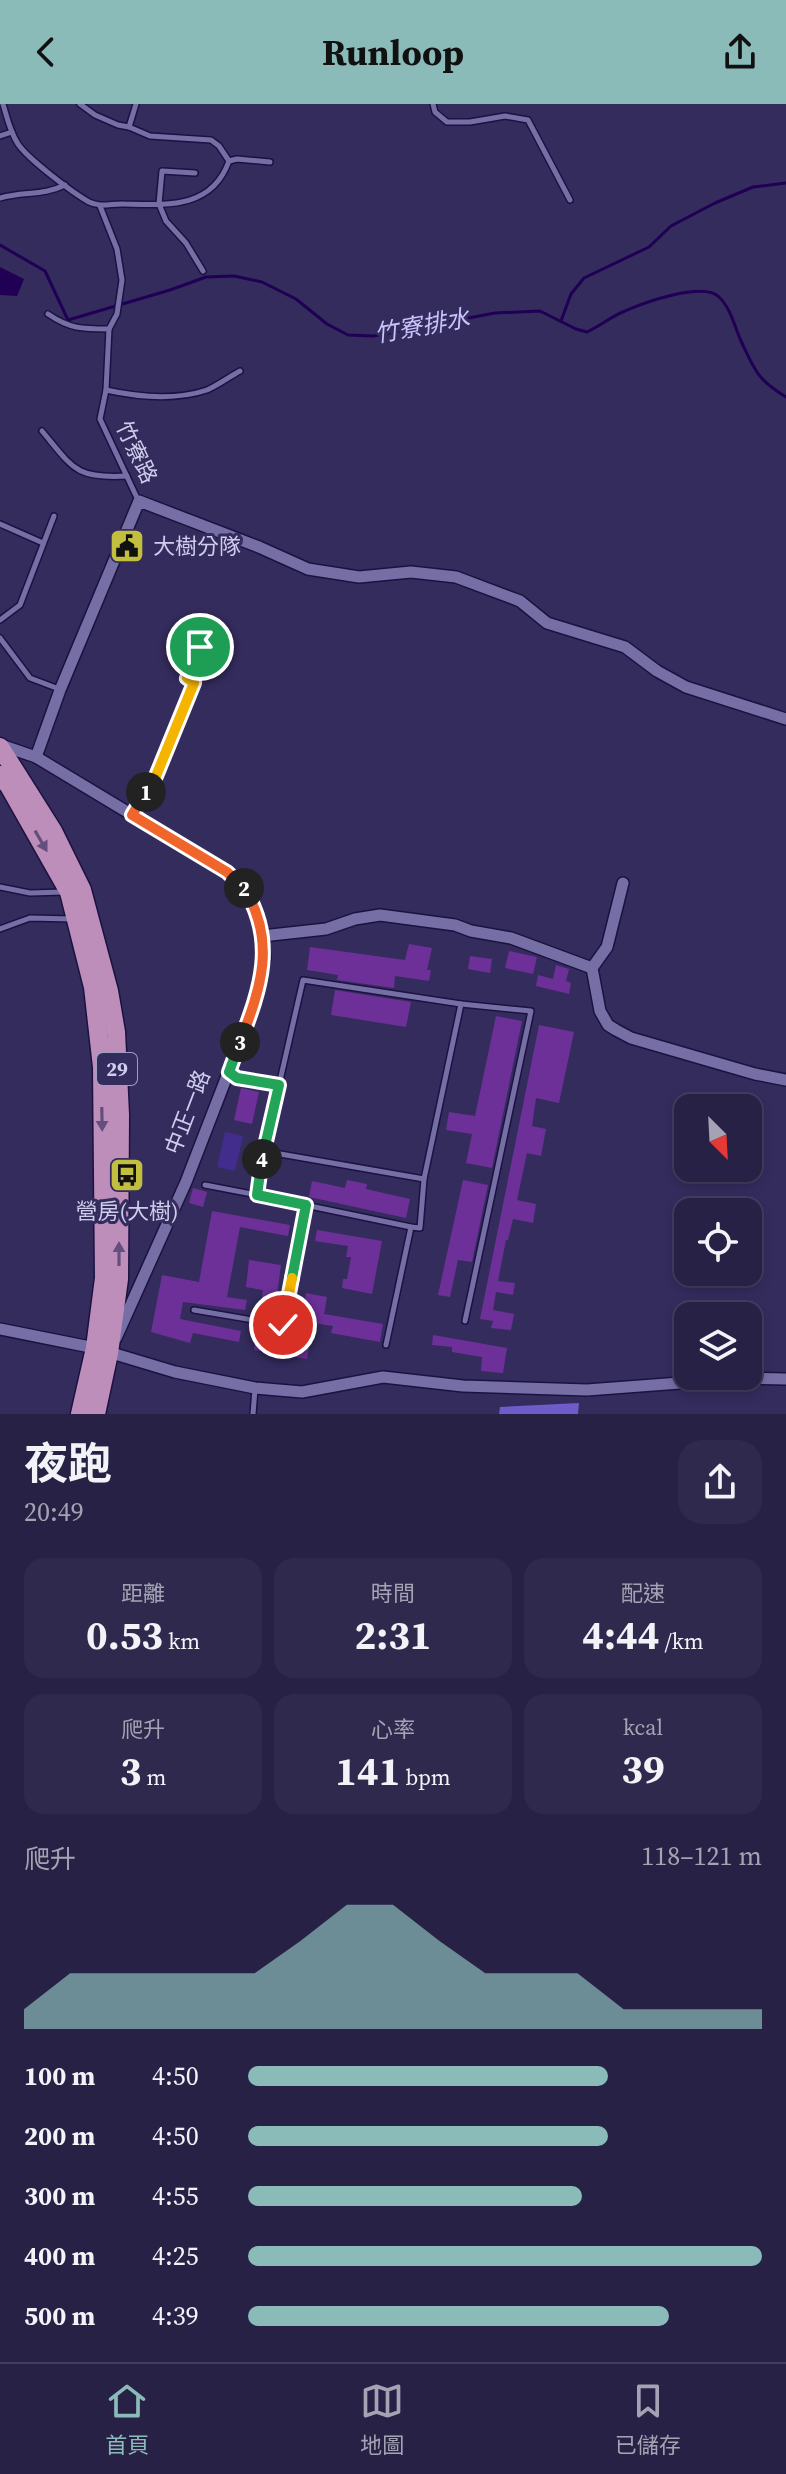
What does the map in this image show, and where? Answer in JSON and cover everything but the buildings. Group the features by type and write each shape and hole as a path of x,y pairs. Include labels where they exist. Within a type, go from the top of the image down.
{"main road":[{"name":"中正一路","path":"0,746 72,867 92,920 116,1032 120,1115 119,1279 102,1351 80,1414"},
{"name":"中正一路","path":"0,775 69,892 93,987 102,1067 104,1278 96,1414"}],"street":[{"name":"竹寮路","path":"36,757 60,690 139,501"},
{"path":"139,501 308,569 359,577 411,572 456,577 520,601 547,623 625,647 657,671 686,687 786,719"},
{"path":"0,746 36,757"},
{"name":"中正一路","path":"36,757 227,872 245,889 255,907 265,958 251,1014 186,1182 102,1351"},
{"path":"623,883 607,947 592,968 600,1011 608,1025 631,1038 786,1080"},
{"path":"262,936 326,929 355,919 380,915 455,925 511,938 592,968"},
{"path":"0,1329 102,1351 175,1372 255,1388 302,1392 383,1377 463,1386 587,1390 746,1378 786,1379"}],"lane":[{"path":"3,104 19,147 65,185 100,206 115,203 171,205 197,198 222,178 229,161"},
{"path":"80,104 95,115 150,136 211,140 229,161"},
{"path":"129,127 136,104"},
{"path":"433,104 435,112 447,122 505,116 528,120 570,200"},
{"path":"0,136 12,132"},
{"path":"229,161 270,162"},
{"path":"195,173 162,171 159,204 166,221 186,243 203,271"},
{"path":"0,198 14,194 50,193 65,185"},
{"name":"竹寮路","path":"100,206 117,249 122,280 117,314 109,329 106,390 100,419 139,501"},
{"path":"48,314 74,328 109,329"},
{"path":"106,390 133,396 181,395 206,390 240,371"},
{"path":"42,431 73,468 97,478 127,476"},
{"path":"0,620 20,605 54,516"},
{"path":"0,524 43,543"},
{"path":"0,638 30,678 60,690"},
{"path":"132,815 156,776 178,723 194,683 187,678 200,647"},
{"path":"0,887 30,893 69,892"},
{"path":"0,929 30,918 77,920"},
{"path":"257,1195 263,1151 303,980 461,1004 531,1011 465,1321"},
{"path":"205,1185 420,1228 424,1179 461,1004"},
{"path":"229,1072 237,1078 279,1085"},
{"path":"263,1151 424,1179"},
{"path":"194,1310 283,1325 306,1205"},
{"path":"386,1345 411,1227"},
{"path":"253,1414 255,1388"}],"shaded area":[{"path":"0,267 24,279 17,296 0,295"},
{"path":"225,1132 243,1136 235,1171 217,1167"},
{"path":"579,1403 578,1414 499,1414 500,1407"}],"waterway":[{"path":"561,321 571,294 584,278 649,247 671,226 715,203 753,187 786,183"},
{"name":"竹寮排水","path":"0,245 45,271 68,320 206,277 234,276 262,282 296,299 327,324 348,335 373,336 495,313 540,311 587,332 620,313 658,299 687,292 711,293 726,306 758,374 786,397"}],"place":[{"name":"大樹分隊","path":"127,546"},
{"name":"營房(大樹)","path":"127,1175"}],"route":[{"path":"200,647 187,678 194,683 156,776 132,815 227,872 245,889 255,907 265,958 251,1014 229,1072 237,1078 279,1085 263,1151 257,1195 306,1205 283,1325"}]}
